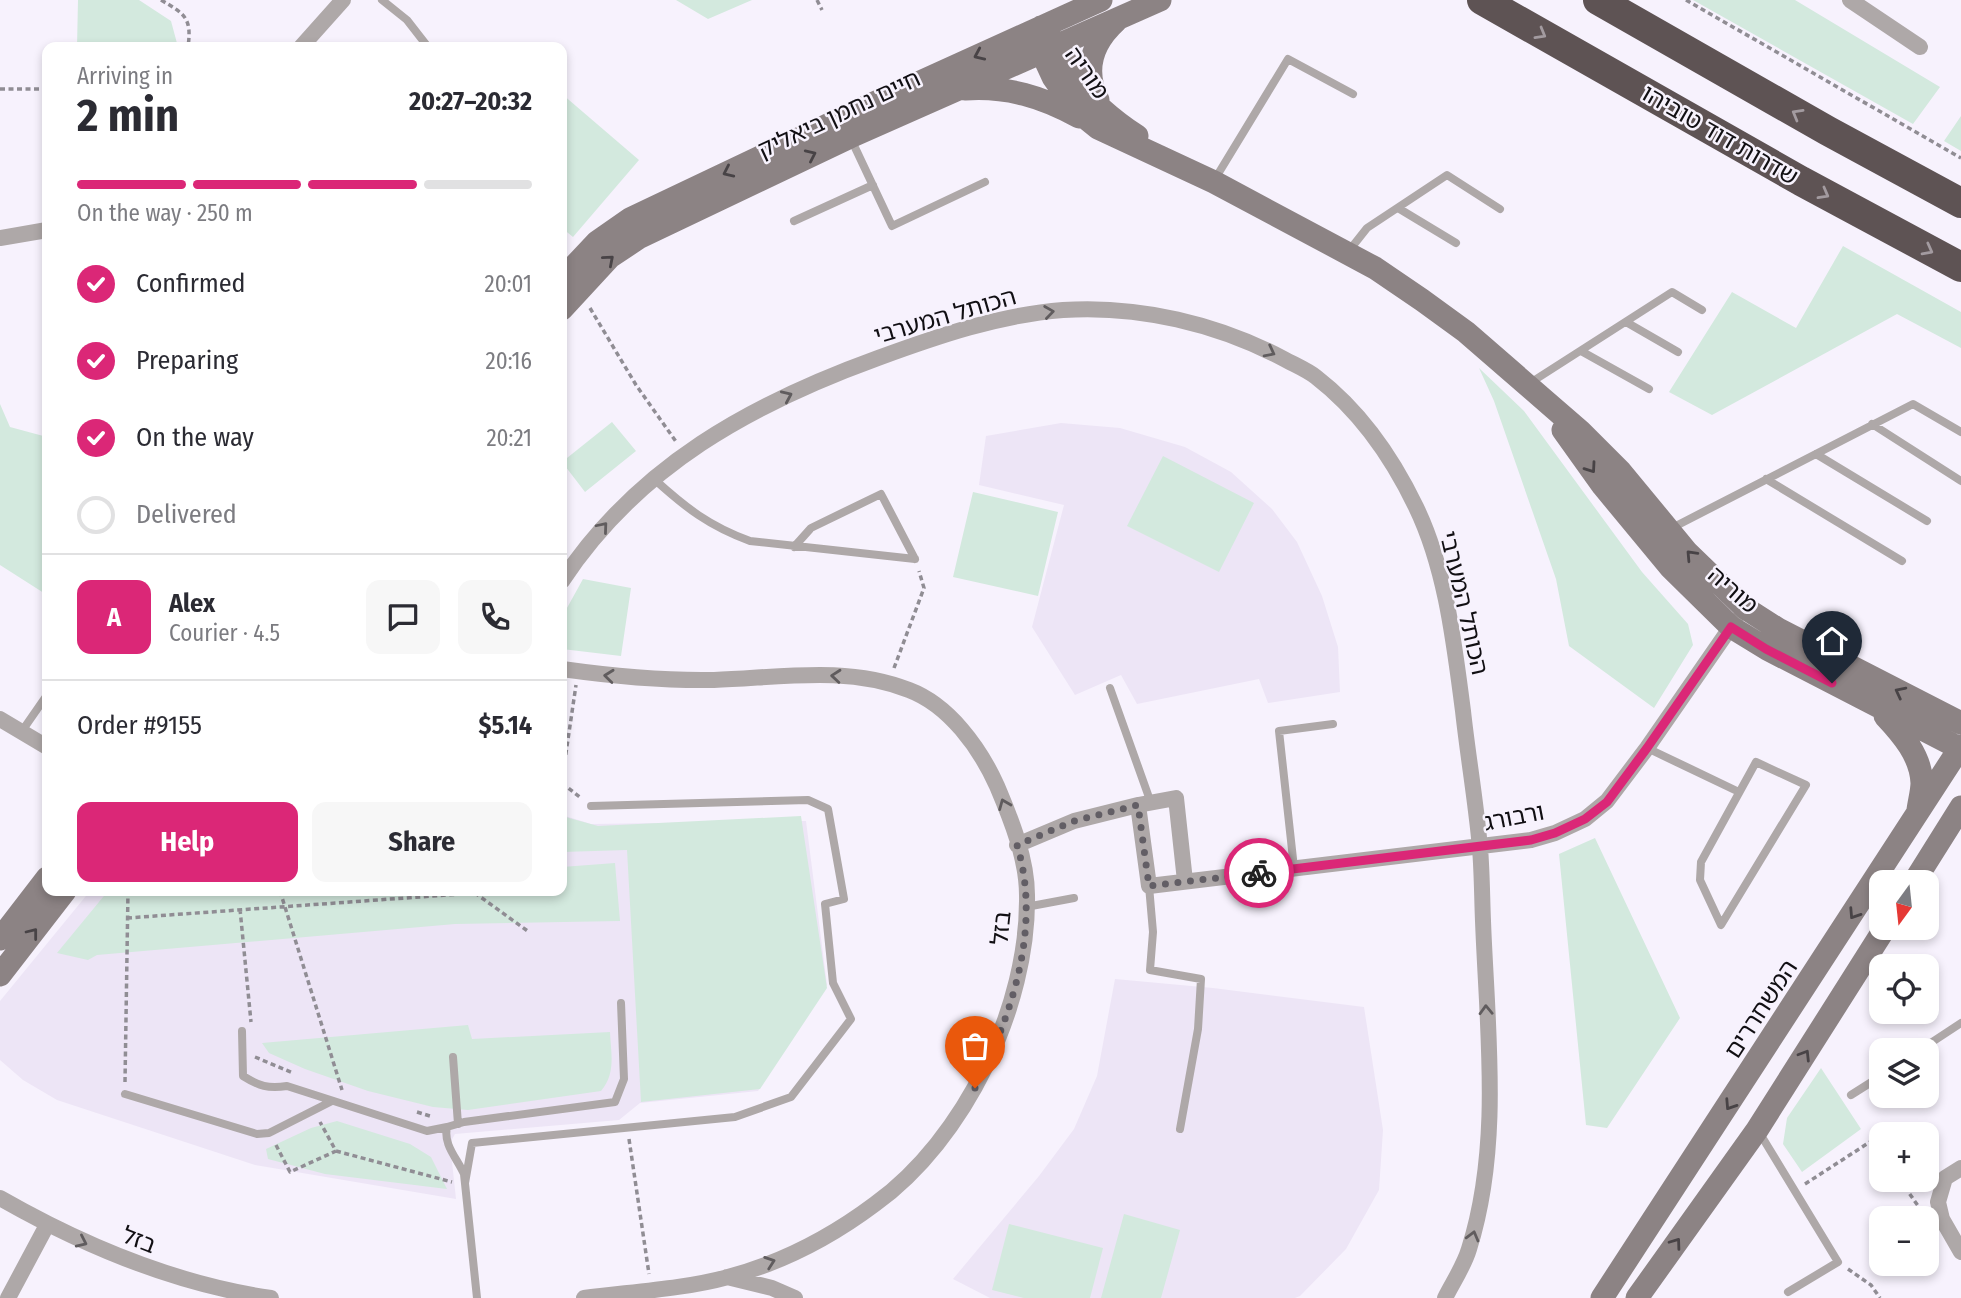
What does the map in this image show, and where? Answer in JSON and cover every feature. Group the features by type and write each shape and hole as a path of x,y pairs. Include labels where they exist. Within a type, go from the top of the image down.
{"highway":[{"name":"שדרות דוד טוביהו","path":"1482,0 1801,181 1961,267"},
{"path":"1598,0 1840,138 1961,203"}],"street":[{"path":"305,42 343,0"},
{"name":"חיים נחמן ביאליק","path":"571,284 597,242 629,219 1101,0"},
{"name":"חיים נחמן ביאליק","path":"571,284 640,237 955,89 1160,0"},
{"path":"1850,0 1920,47"},
{"path":"955,89 997,89 1033,96 1068,111 1101,120 1091,82 1091,60 1102,35 1122,16"},
{"name":"מוריה","path":"1041,27 1049,48 1077,80 1101,120 1132,133 1206,178 1375,268 1466,332 1580,431 1621,472 1721,587 1745,608 1778,629 1961,723"},
{"path":"0,238 42,231"},
{"name":"הכותל המערבי","path":"567,574 612,516 684,453 718,431 780,398 920,342 999,320 1063,310 1112,310 1170,318 1226,331 1314,376 1363,422 1394,466 1418,510 1437,563 1449,617 1480,847 1489,1086 1487,1150 1479,1214 1468,1255 1445,1298"},
{"name":"מוריה","path":"1531,390 1603,486 1670,568 1731,627 1766,649 1961,748"},
{"name":"ורבורג","path":"1149,886 1480,847 1531,840 1555,833 1585,819 1607,802 1745,608"},
{"name":"בזל","path":"570,670 610,676 712,680 830,674 870,679 910,690 940,708 965,734 988,766 1008,812 1027,894 1023,942 1013,999 998,1043 975,1088 917,1167 878,1203 829,1235 785,1257 727,1278 682,1291 651,1290 584,1298"},
{"path":"1876,706 1902,734 1915,755 1922,782 1917,816"},
{"path":"1,722 42,744"},
{"name":"המשחררים","path":"1602,1298 1961,748"},
{"path":"1017,845 1074,821 1176,798 1185,881"},
{"path":"1145,804 1149,886"},
{"path":"1921,870 1961,807"},
{"path":"1932,852 1961,828"},
{"path":"0,939 42,884"},
{"path":"0,975 61,896"},
{"path":"1637,1298 1757,1129 1877,940"},
{"path":"1961,1168 1945,1178 1938,1202 1941,1219 1961,1252"},
{"name":"בזל","path":"0,1198 90,1246 156,1271 244,1294 271,1298"},
{"path":"9,1298 47,1225"},
{"path":"727,1278 772,1288 795,1298"}],"lane":[{"path":"382,0 407,20 424,42"},
{"path":"1206,178 1289,59 1353,94"},
{"path":"850,137 892,226 985,182"},
{"path":"1347,253 1367,228 1447,175 1500,209"},
{"path":"794,221 873,185"},
{"path":"1398,208 1456,243"},
{"path":"1531,390 1581,351 1672,292 1702,310"},
{"path":"1626,322 1678,352"},
{"path":"1581,351 1649,389"},
{"path":"1669,530 1913,404 1961,432"},
{"path":"1872,424 1961,481"},
{"path":"1816,454 1927,521"},
{"path":"654,479 692,512 724,531 750,541 915,559"},
{"path":"1766,479 1902,561"},
{"path":"794,547 811,528 881,494 915,559"},
{"path":"1110,688 1145,804"},
{"path":"22,731 42,702"},
{"path":"1294,869 1279,731 1333,724"},
{"path":"1647,748 1739,792"},
{"path":"1756,762 1806,785 1721,925 1700,880 1701,862 1739,792 1756,762"},
{"path":"465,1183 471,1143 735,1117 791,1097 850,1018 833,983 825,904 844,899 828,809 808,800 591,806"},
{"path":"1149,886 1153,932 1150,970 1201,979 1198,1029 1180,1129"},
{"path":"1026,906 1074,898"},
{"path":"242,1031 243,1076 258,1086 271,1089 286,1086 427,1131 458,1124 615,1102 624,1079 621,1003"},
{"path":"1938,1038 1961,1023"},
{"path":"453,1057 458,1124"},
{"path":"1851,1095 1869,1084"},
{"path":"125,1094 257,1134 270,1133 332,1101"},
{"path":"447,1127 447,1145 456,1156 465,1183 477,1298"},
{"path":"1757,1129 1838,1262 1788,1292"}],"path":[{"path":"161,0 180,12 191,28 189,42"},
{"path":"817,0 822,10"},
{"path":"1686,0 1961,158"},
{"path":"0,89 42,89"},
{"path":"571,284 684,453"},
{"path":"888,684 924,588 915,559"},
{"path":"567,712 570,670"},
{"path":"567,785 591,806"},
{"path":"125,1094 128,896"},
{"path":"282,896 347,1105"},
{"path":"127,918 428,896"},
{"path":"479,896 529,932"},
{"path":"240,909 252,1031"},
{"path":"253,1045 255,1058 305,1077"},
{"path":"330,1087 343,1092"},
{"path":"315,1110 336,1151"},
{"path":"416,1112 458,1124"},
{"path":"627,1127 651,1290"},
{"path":"270,1133 290,1172 336,1151 443,1181 465,1183"},
{"path":"1794,1191 1869,1143"},
{"path":"1908,1192 1921,1212 1941,1219"},
{"path":"1838,1262 1871,1285 1880,1298"}],"shaded area":[{"path":"1061,423 1120,428 1185,447 1231,472 1272,509 1297,542 1322,596 1338,647 1340,692 1268,703 1259,679 1137,704 1121,675 1075,695 1032,627 1064,505 979,485 986,436"},
{"path":"567,817 591,824 806,821 827,985 758,1091 640,1103 619,1120 455,1134 450,1143 456,1199 255,1165 57,1100 23,1080 0,1060 0,1001 86,896 567,896"},
{"path":"1115,979 1364,1007 1383,1130 1379,1190 1346,1249 1300,1296 990,1298 953,1279 1039,1176 1074,1129 1097,1076"}],"green space":[{"path":"78,0 139,0 171,21 177,42 77,42"},
{"path":"676,0 752,0 708,19"},
{"path":"1693,0 1795,0 1940,87 1913,124"},
{"path":"567,98 639,160 573,237 567,232"},
{"path":"1961,116 1961,151 1944,141"},
{"path":"1843,246 1961,312 1961,348 1897,314 1712,415 1669,392 1732,292 1796,328"},
{"path":"1479,368 1524,411 1642,572 1688,624 1693,645 1654,708 1569,646 1556,579 1494,401"},
{"path":"0,404 10,427 42,436 42,592 0,565"},
{"path":"612,422 636,451 585,492 567,469 567,458"},
{"path":"1163,456 1254,503 1219,572 1127,526"},
{"path":"973,492 1058,512 1038,596 953,577"},
{"path":"583,579 631,588 621,656 567,650 567,608"},
{"path":"801,816 827,988 760,1089 641,1102 627,850 567,852 567,817 598,826"},
{"path":"1595,838 1680,1018 1607,1128 1586,1125 1559,854"},
{"path":"615,863 620,921 455,924 97,955 88,960 57,953 104,896 567,896 567,867"},
{"path":"468,1025 472,1039 610,1032 612,1063 609,1077 601,1091 468,1110 433,1107 368,1091 305,1069 269,1053 262,1043"},
{"path":"1821,1068 1861,1129 1802,1172 1783,1144 1787,1118"},
{"path":"337,1121 410,1144 431,1157 447,1189 325,1174 268,1159 266,1149 311,1128"},
{"path":"1124,1214 1180,1230 1161,1298 1101,1298"},
{"path":"1009,1224 1103,1248 1090,1298 1024,1298 992,1290"}],"way so far":[{"path":"975,1088 998,1043 1013,999 1023,942 1027,894 1017,845 1074,821 1138,805 1149,886 1259,873"}],"route":[{"path":"1259,873 1531,840 1555,833 1585,819 1607,802 1731,627 1766,649 1832,683"}]}
